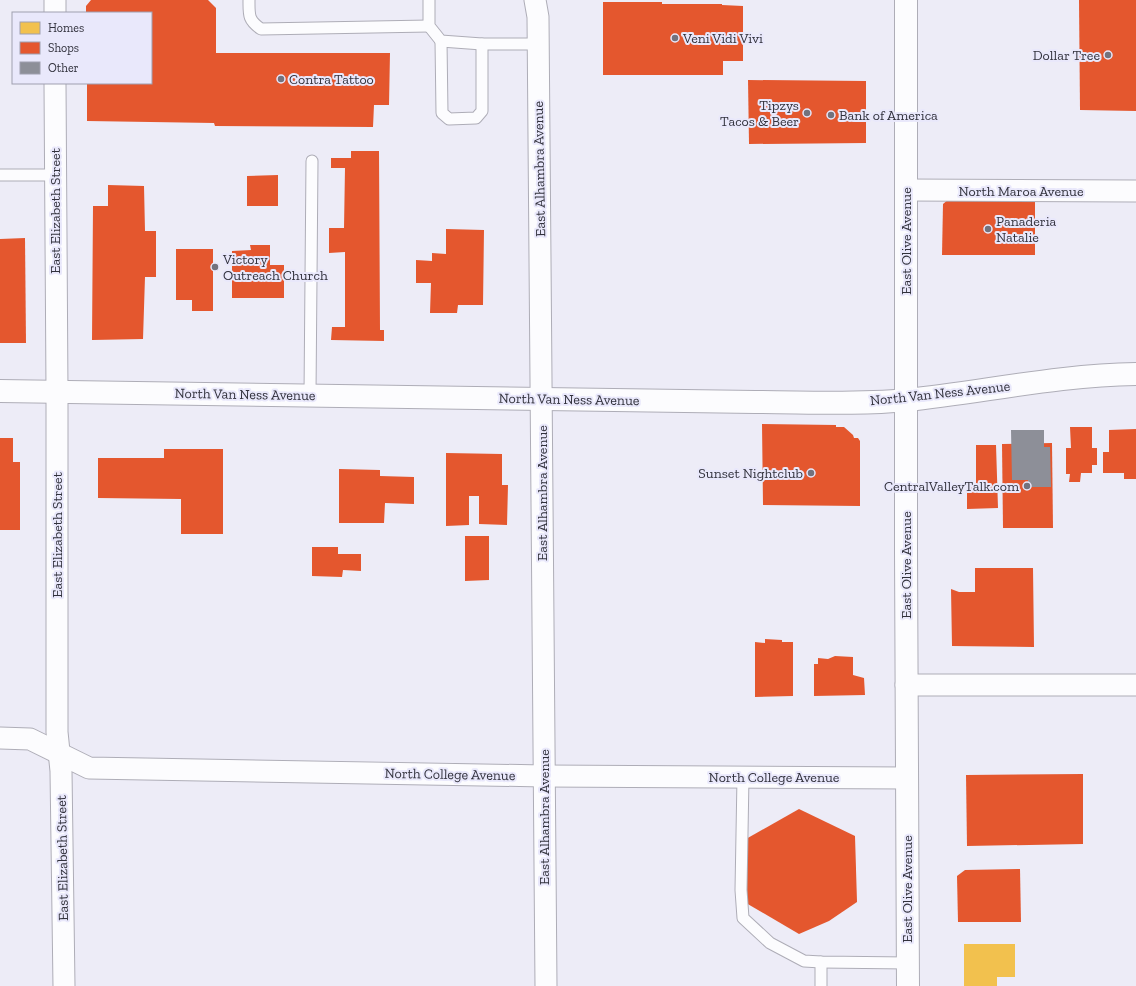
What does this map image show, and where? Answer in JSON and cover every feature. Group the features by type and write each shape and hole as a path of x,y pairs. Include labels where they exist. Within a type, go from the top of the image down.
{"main road":[{"name":"East Olive Avenue","path":"906,0 906,685 908,986"},
{"name":"North Van Ness Avenue","path":"0,391 770,402 865,402 906,400 1056,379 1136,374"}],"street":[{"path":"55,0 55,12"},
{"name":"East Alhambra Avenue","path":"535,0 538,17 546,986"},
{"name":"East Elizabeth Street","path":"55,84 57,732 61,771 64,986"},
{"name":"North Maroa Avenue","path":"906,190 1136,191"},
{"path":"906,685 1136,685"},
{"name":"North College Avenue","path":"0,738 30,739 89,768 544,776 907,778"}],"lane":[{"path":"249,0 249,11 252,23 261,29 429,26"},
{"path":"429,0 429,26 441,41 442,113 449,119 476,118 482,111 482,44"},
{"path":"441,41 482,44 538,44"},
{"path":"310,395 312,161"},
{"path":"0,175 55,175"},
{"path":"743,777 741,890 743,918 770,943 804,961 908,963"},
{"path":"821,962 821,986"}],"building: Homes":[{"path":"964,944 1015,944 1015,977 997,977 997,986 964,986"}],"building: Shops":[{"path":"91,0 208,0 216,8 216,53 390,53 389,105 374,105 373,127 215,126 214,123 87,121 87,84 152,84 152,12 86,12 86,6"},
{"name":"Dollar Tree","path":"1079,0 1136,0 1136,111 1080,110"},
{"path":"603,2 662,2 662,4 722,4 743,6 743,61 723,61 723,75 603,75"},
{"path":"748,80 866,81 866,143 749,144"},
{"path":"351,151 379,151 380,330 384,330 384,341 331,340 332,327 345,327 345,252 329,253 329,228 344,228 345,168 331,168 331,158 351,158"},
{"path":"278,175 278,206 247,206 247,176"},
{"path":"108,185 144,186 145,231 156,231 156,277 145,277 143,339 92,340 93,206 108,206"},
{"name":"Panaderia Natalie","path":"949,199 1035,200 1035,255 942,255 943,204"},
{"path":"446,229 484,230 483,305 458,305 457,313 430,313 431,283 416,283 416,260 432,261 432,253 446,254"},
{"path":"25,238 26,343 0,343 0,239"},
{"path":"250,245 270,245 270,265 284,265 284,298 232,298 232,251 251,250"},
{"path":"176,249 213,249 213,311 192,311 192,300 176,300"},
{"name":"Sunset Nightclub","path":"762,424 836,425 836,427 844,427 853,435 854,438 858,438 860,441 860,506 763,505"},
{"path":"1070,427 1092,427 1092,448 1097,448 1097,465 1092,465 1092,473 1081,473 1080,482 1069,482 1070,474 1066,474 1066,448 1071,448"},
{"path":"1136,429 1136,479 1124,479 1124,473 1103,473 1103,452 1109,452 1109,430"},
{"path":"0,438 13,438 13,462 20,462 20,530 0,530"},
{"name":"CentralValleyTalk.com","path":"1052,443 1053,528 1003,528 1002,444"},
{"path":"976,445 996,445 998,508 967,509 967,488 976,487"},
{"path":"164,449 223,449 223,534 181,534 181,499 98,498 98,458 164,458"},
{"path":"446,453 502,454 502,485 508,485 507,525 479,524 479,496 469,496 469,525 446,526"},
{"path":"339,469 380,470 380,476 414,477 414,504 385,503 384,523 339,523"},
{"path":"465,536 489,536 489,580 465,581"},
{"path":"312,547 338,547 338,554 361,554 361,571 343,570 342,577 312,576"},
{"path":"975,568 1033,568 1034,647 952,646 951,589 959,592 975,592"},
{"path":"765,639 793,642 793,696 755,697 755,642 765,643"},
{"path":"835,656 853,657 853,675 864,678 865,695 814,696 814,664 818,664 818,658 828,659"},
{"path":"1083,774 1083,844 967,846 966,775"},
{"path":"799,809 855,836 857,902 829,921 799,934 746,903 746,839"},
{"path":"1020,869 1021,922 958,922 957,876 965,870"}],"building: Other":[{"path":"1011,430 1044,430 1044,447 1050,447 1051,487 1028,487 1028,480 1012,480"}],"place":[{"name":"Veni Vidi Vivi","path":"675,38"},
{"name":"Dollar Tree","path":"1108,55"},
{"name":"Contra Tattoo","path":"281,79"},
{"name":"Tipzys Tacos & Beer","path":"807,113"},
{"name":"Bank of America","path":"831,115"},
{"name":"Panaderia Natalie","path":"988,229"},
{"name":"Victory Outreach Church","path":"215,267"},
{"name":"Sunset Nightclub","path":"811,473"},
{"name":"CentralValleyTalk.com","path":"1027,486"}]}
